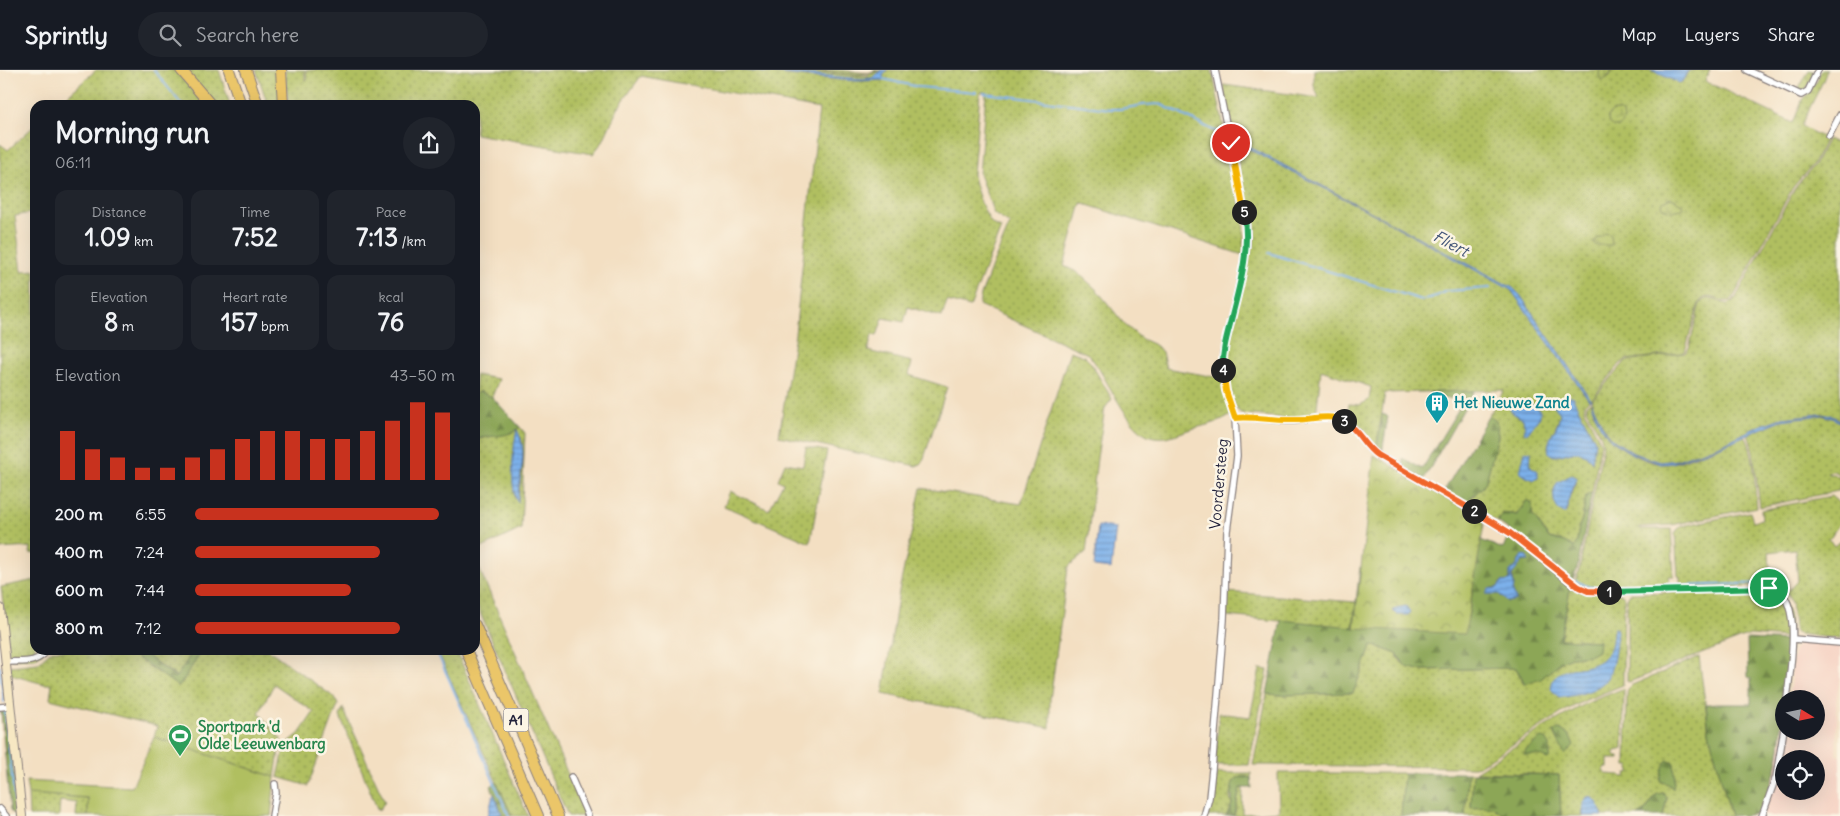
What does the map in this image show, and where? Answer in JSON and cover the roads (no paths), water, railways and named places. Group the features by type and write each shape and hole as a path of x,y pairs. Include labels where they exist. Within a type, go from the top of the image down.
{"highway":[{"path":"181,70 207,100"},
{"path":"229,70 238,100"},
{"path":"246,70 256,100"},
{"path":"281,70 283,100"},
{"name":"A1","path":"480,637 558,816"},
{"name":"A1","path":"468,655 538,816"}],"main road":[{"path":"0,608 22,816"}],"street":[{"name":"Voordersteeg","path":"1204,816 1209,798 1224,620 1227,531 1236,456 1235,418 1226,391 1223,373 1223,354 1243,270 1247,244 1247,230 1231,143 1214,70"},
{"path":"1747,70 1801,95 1808,91 1818,70"},
{"path":"1829,136 1840,115"},
{"path":"1235,418 1294,420 1339,418 1347,422 1365,445 1377,455 1510,533 1572,584 1584,589 1608,592 1774,589 1783,594 1786,599 1791,618 1794,640 1788,690"},
{"path":"1794,640 1840,642"},
{"path":"6,662 36,660 43,655"},
{"path":"0,707 11,706"},
{"path":"1762,816 1776,777 1782,740"},
{"path":"571,777 588,816"},
{"path":"272,816 276,792 275,784"},
{"path":"0,809 6,816"}],"water":[{"path":"738,70 764,70 862,79 872,78 882,70 887,70 883,76 884,80 857,81"},
{"path":"1651,70 1691,70 1687,72 1679,83"},
{"path":"1233,138 1513,288 1520,295 1591,400 1589,400 1511,290 1370,212 1233,141"},
{"path":"1572,396 1595,441 1592,462 1586,455 1580,452 1558,456 1549,453 1549,442 1558,424 1560,413 1543,398 1557,399"},
{"path":"1514,401 1528,402 1540,410 1540,416 1528,433 1524,433 1523,419 1514,414 1510,409 1511,403"},
{"path":"1592,403 1602,425 1612,439 1633,453 1661,462 1677,460 1720,445 1759,426 1781,418 1820,414 1830,415 1840,420 1840,422 1823,415 1781,420 1721,446 1672,463 1661,464 1632,454 1611,440 1600,426"},
{"path":"517,430 523,448 518,503 513,488 513,456"},
{"path":"1525,451 1531,452 1530,466 1538,471 1538,477 1534,480 1520,472"},
{"path":"1571,475 1577,478 1570,495 1568,509 1564,514 1555,504 1554,492 1557,483"},
{"path":"1098,526 1116,528 1111,569 1094,567"},
{"path":"1522,555 1526,556 1529,561 1523,561 1511,576 1516,600 1507,602 1499,594 1486,594 1489,589 1497,588 1502,582 1510,581 1510,571 1516,567"},
{"path":"1406,606 1410,612 1408,615 1397,615 1393,611 1396,608"},
{"path":"1614,628 1617,631 1615,651 1607,678 1599,686 1588,691 1559,697 1551,689 1554,679 1559,673 1566,670 1593,665 1602,660 1609,651"},
{"path":"493,795 502,814 488,816"},
{"path":"1587,797 1591,797 1597,802 1603,816 1583,816 1583,804"}],"waterway":[{"path":"154,70 178,100"},
{"name":"Fliert","path":"883,79 919,87 976,92"},
{"name":"Fliert","path":"984,93 1110,109 1160,104 1227,137"},
{"path":"1269,253 1422,300 1430,299 1446,291 1490,288"},
{"path":"1576,581 1589,587 1667,587"},
{"path":"1679,586 1768,583"},
{"path":"438,655 509,816"},
{"path":"0,667 4,702"},
{"path":"5,711 16,814"}],"place":[{"name":"Het Nieuwe Zand","path":"1437,424"},
{"name":"Sportpark 'd Olde Leeuwenbarg","path":"180,757"}]}
